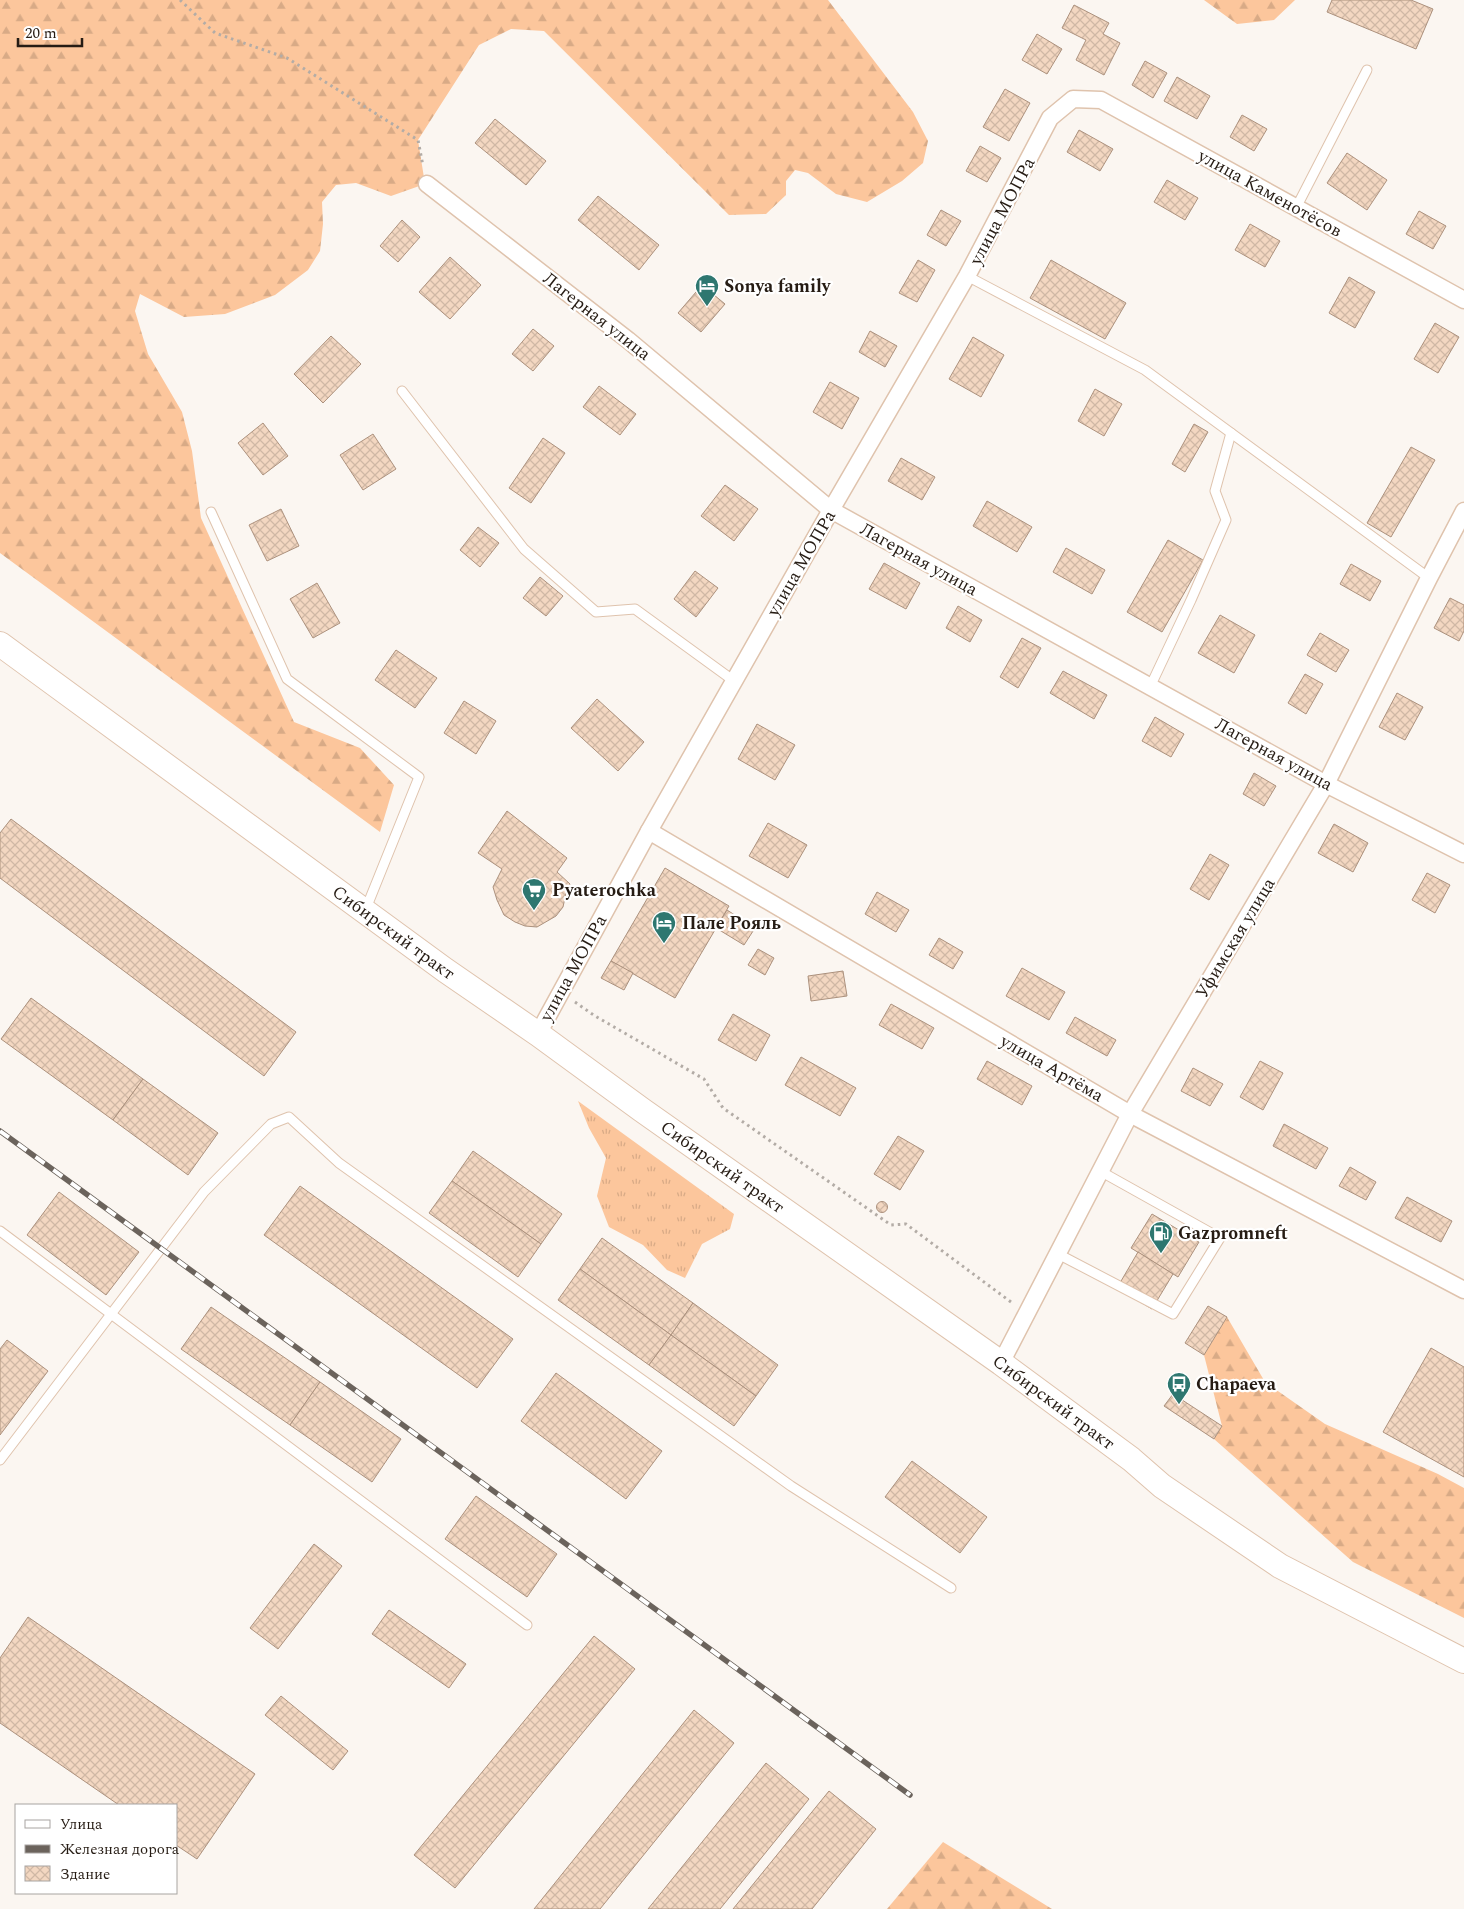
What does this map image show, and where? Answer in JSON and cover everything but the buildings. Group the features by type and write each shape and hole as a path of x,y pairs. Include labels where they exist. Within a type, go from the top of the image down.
{"main road":[{"name":"Сибирский тракт","path":"0,644 445,970 1001,1363 1131,1458 1162,1486 1280,1566 1464,1661"}],"street":[{"name":"улица Каменотёсов","path":"1073,99 1101,100 1464,300"},
{"name":"улица МОПРа","path":"538,1034 649,832 831,510 968,276 1050,118 1073,99"},
{"name":"Лагерная улица","path":"427,184 628,340 831,510 1326,784 1464,854"},
{"name":"Уфимская улица","path":"1001,1363 1130,1114 1326,784 1464,511"},
{"name":"улица Артёма","path":"649,832 1130,1114 1464,1290"}],"lane":[{"path":"1296,208 1367,70"},
{"path":"968,276 1145,370 1429,578"},
{"path":"402,391 524,549 596,612 635,609 734,682"},
{"path":"1150,687 1226,520 1215,491 1231,433"},
{"path":"211,512 287,678 418,776 365,911"},
{"path":"0,1460 204,1192 271,1124 289,1117 339,1163 791,1486 951,1588"},
{"path":"1058,1254 1173,1314 1220,1238 1100,1171"},
{"path":"0,1231 527,1625"}],"path":[{"path":"180,0 215,33 286,58 418,140 427,184"},
{"path":"560,992 595,1016 704,1079 724,1108 891,1226 906,1224 1027,1313"}],"green space":[{"path":"0,0 828,0 913,112 928,141 923,163 902,181 867,202 836,194 808,173 795,170 786,181 786,195 766,214 729,215 544,31 511,29 479,45 418,140 425,184 391,196 356,183 336,185 322,202 323,224 320,251 308,270 275,295 225,314 184,317 140,294 135,311 148,354 182,412 192,451 201,518 294,722 360,748 394,785 380,832 0,553"},
{"path":"1204,0 1295,0 1274,20 1237,24"},
{"path":"578,1101 734,1214 730,1229 702,1244 685,1278 667,1270 643,1245 609,1227 597,1196 606,1158 589,1128"},
{"path":"1227,1317 1265,1382 1325,1424 1438,1474 1464,1488 1464,1618 1353,1562 1214,1439 1222,1426 1204,1355"},
{"path":"943,1842 1052,1909 887,1909"}],"railway":[{"path":"0,1131 910,1795"}],"place":[{"name":"Sonya family","path":"707,307"},
{"name":"Pyaterochka","path":"534,911"},
{"name":"Пале Рояль","path":"664,944"},
{"name":"Gazpromneft","path":"1161,1254"},
{"name":"Chapaeva","path":"1179,1405"}]}
